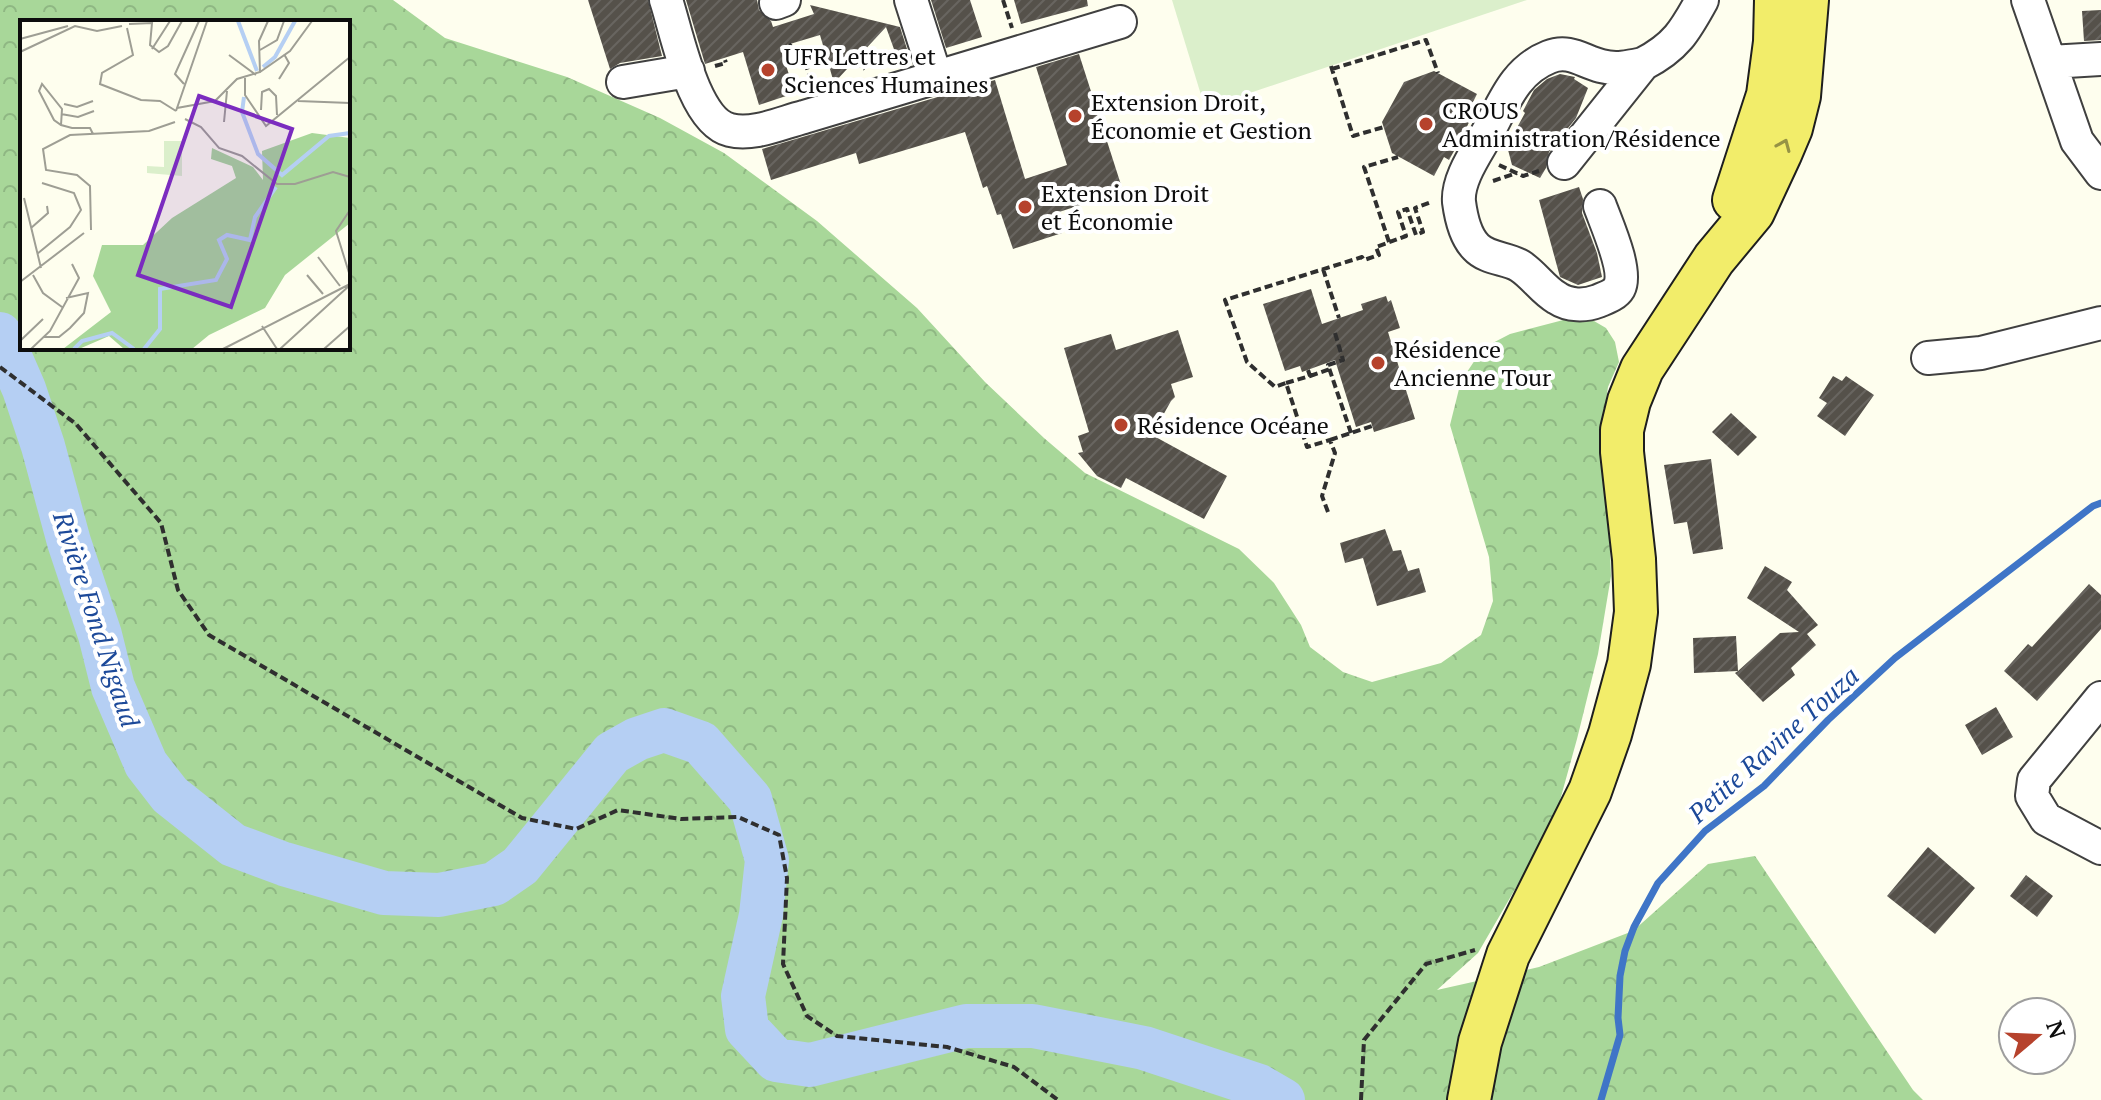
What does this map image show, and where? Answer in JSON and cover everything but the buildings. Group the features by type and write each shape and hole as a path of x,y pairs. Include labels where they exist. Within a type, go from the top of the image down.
{"main road":[{"path":"1714,259 1768,95 1775,42 1776,0"},
{"path":"1469,1100 1480,1042 1508,955 1590,791 1629,664 1636,612 1622,430 1629,401 1642,369 1714,259 1753,212 1791,128 1799,96 1807,0"}],"street":[{"path":"666,0 700,68 705,111 717,124 731,130 758,130 1120,22"},
{"path":"911,0 936,78"},
{"path":"1600,206 1615,249 1621,275 1619,288 1595,302 1569,303 1556,298 1529,272 1513,262 1483,253 1474,246 1462,219 1459,188 1506,97 1520,75 1533,64 1567,53 1603,66 1623,69 1643,64 1661,54 1683,35 1702,0"},
{"path":"2028,0 2077,141 2101,173"},
{"path":"2050,62 2101,59"},
{"path":"1564,163 1643,64"},
{"path":"623,82 700,68"},
{"path":"1928,358 1981,353 2101,323"},
{"path":"2101,698 2034,780 2032,796 2046,819 2101,848"}],"path":[{"path":"1384,127 1353,136 1332,68 1426,40 1438,73"},
{"path":"789,44 805,62 821,112"},
{"path":"700,68 725,60"},
{"path":"1391,242 1364,167 1398,157"},
{"path":"1330,369 1309,373 1275,387 1247,362 1225,300 1362,257 1364,260 1379,255 1376,247 1406,236 1398,212 1407,209 1416,235 1423,232 1415,208"},
{"path":"1323,269 1339,318"},
{"path":"1335,333 1343,360 1328,365 1351,433"},
{"path":"0,367 76,424 161,523 178,590 209,635 522,818 576,829 618,810 681,819 738,817 779,835 787,878 783,964 807,1016 837,1036 947,1047 1014,1067 1058,1100"},
{"path":"1286,383 1307,447 1372,426"},
{"path":"1328,512 1322,496 1335,453 1330,440"},
{"path":"1361,1100 1364,1040 1426,964 1515,940"}],"green space":[{"path":"0,0 393,0 445,38 567,77 660,118 724,153 817,221 917,308 985,382 1085,473 1239,549 1274,583 1301,625 1310,647 1343,672 1372,682 1441,663 1481,635 1493,601 1489,557 1450,425 1461,381 1483,348 1510,334 1571,318 1594,321 1606,328 1615,342 1619,362 1608,387 1602,428 1611,576 1598,654 1554,822 1478,953 1437,990 1539,967 1633,931 1708,864 1755,856 1913,1090 1923,1100 0,1100"},
{"path":"1172,0 1527,0 1205,108"}],"waterway":[{"name":"Rivière Fond Nigaud","path":"0,334 24,389 43,446 113,687 146,764 170,795 233,845 284,864 384,893 439,895 494,884 520,866 612,753 637,739 664,730 701,743 750,799 767,860 761,915 743,996 747,1029 776,1060 810,1065 966,1026 1033,1026 1144,1048 1259,1086 1283,1100"},
{"name":"Petite Ravine Touza","path":"1601,1100 1620,1035 1620,976 1625,951 1658,883 1705,831 1764,786 1828,720 1895,658 2093,506 2101,503"}],"place":[{"name":"UFR Lettres et Sciences Humaines","path":"768,70"},
{"name":"Extension Droit, Économie et Gestion","path":"1075,116"},
{"name":"CROUS Administration/Résidence","path":"1426,124"},
{"name":"Extension Droit et Économie","path":"1025,207"},
{"name":"Résidence Ancienne Tour","path":"1378,363"},
{"name":"Résidence Océane","path":"1121,425"}]}
